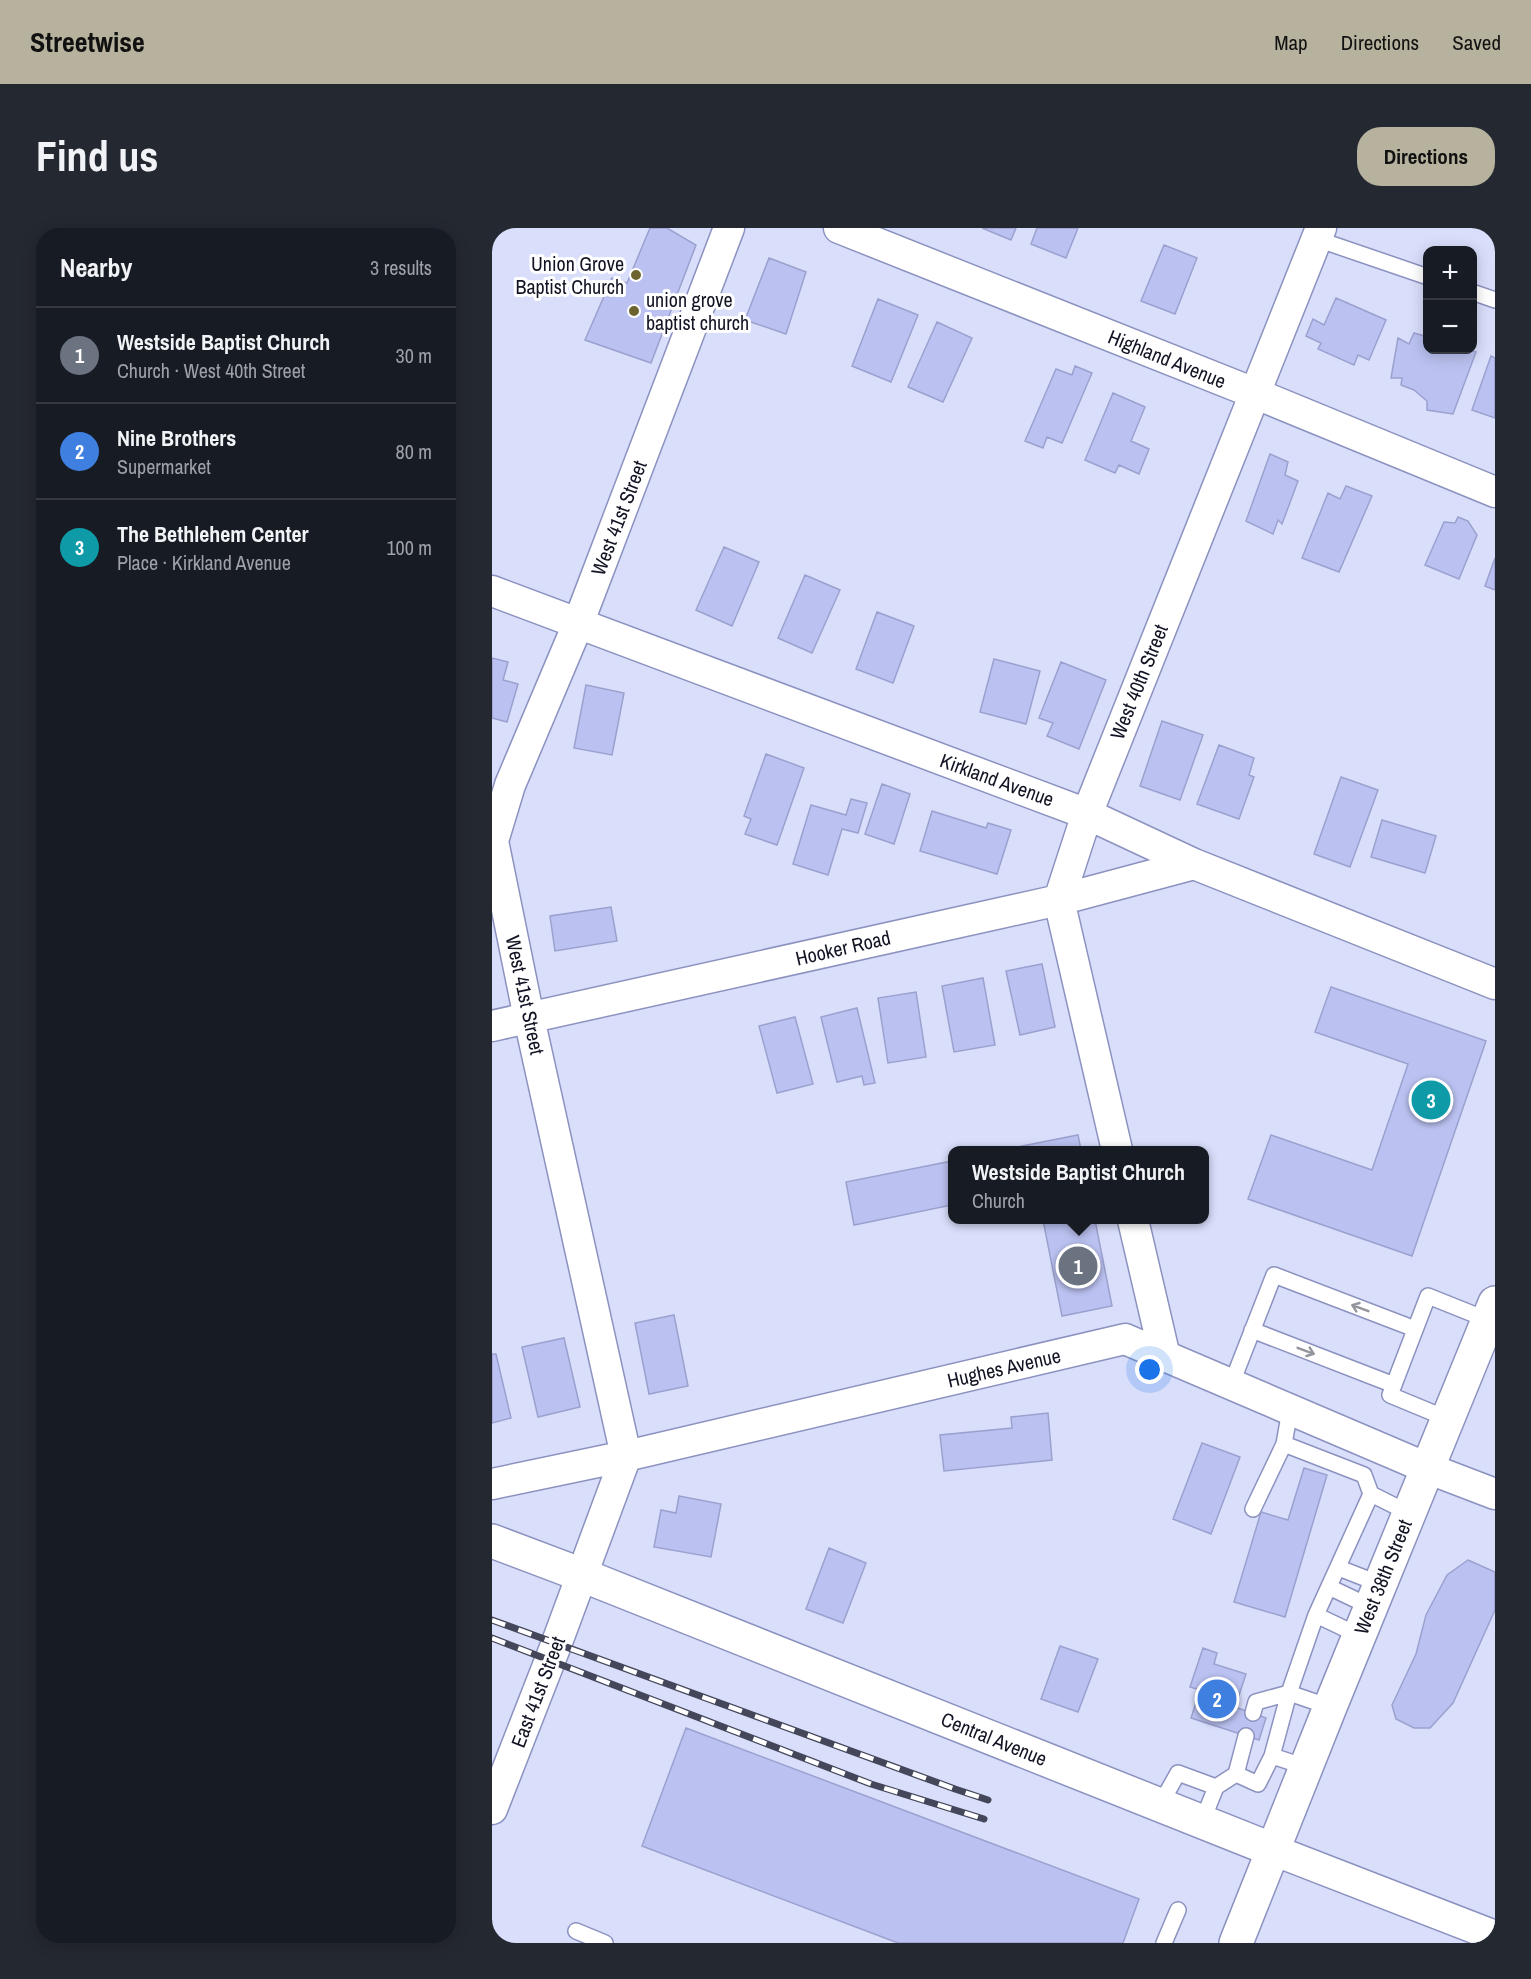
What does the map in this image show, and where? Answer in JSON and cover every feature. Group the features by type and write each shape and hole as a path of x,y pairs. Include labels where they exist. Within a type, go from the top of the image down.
{"street":[{"name":"West 41st Street","path":"626,1456 529,1018 494,841 501,787 578,624 729,228"},
{"name":"Highland Avenue","path":"839,228 1254,393 1495,492"},
{"name":"West 40th Street","path":"1059,900 1087,814 1319,233"},
{"name":"Kirkland Avenue","path":"492,591 1087,814 1194,864 1495,984"},
{"name":"Hooker Road","path":"492,1026 1059,900 1194,864"},
{"path":"1059,900 1116,1146"},
{"path":"1134,1224 1165,1357"},
{"name":"West 38th Street","path":"1236,1943 1491,1312"},
{"name":"Hughes Avenue","path":"492,1484 626,1456 1125,1340 1427,1468 1495,1494"},
{"path":"582,1575 626,1456"},
{"name":"Central Avenue","path":"492,1541 1495,1936"},
{"name":"East 41st Street","path":"492,1809 582,1575"}],"lane":[{"path":"1319,233 1423,275"},
{"path":"1477,293 1495,300"},
{"path":"1231,1385 1274,1275 1414,1329"},
{"path":"1448,1419 1390,1395 1414,1329 1428,1296 1491,1312"},
{"path":"1252,1330 1394,1385"},
{"path":"1253,1509 1284,1444 1290,1410"},
{"path":"1284,1444 1364,1475 1371,1494 1409,1513"},
{"path":"1236,1774 1258,1784 1272,1756 1288,1693 1316,1615 1371,1494"},
{"path":"1339,1568 1370,1609"},
{"path":"1329,1587 1370,1609"},
{"path":"1316,1615 1370,1609"},
{"path":"1253,1713 1256,1702 1288,1693 1330,1707"},
{"path":"1203,1822 1216,1787 1236,1774 1246,1736"},
{"path":"1272,1756 1306,1767"},
{"path":"1160,1805 1178,1773 1216,1787"},
{"path":"1164,1943 1178,1910"},
{"path":"576,1931 605,1943"}],"building":[{"name":"union grove baptist church","path":"650,228 667,228 696,245 651,363 585,340 612,278 627,283"},
{"path":"982,228 1016,228 1011,240"},
{"path":"1037,228 1078,228 1066,258 1031,244"},
{"path":"1164,245 1197,258 1175,314 1141,301"},
{"path":"769,258 806,272 786,334 745,320"},
{"path":"1336,298 1386,320 1369,360 1358,355 1354,365 1318,349 1321,343 1306,336 1313,319 1324,325"},
{"path":"878,299 918,315 891,382 852,366"},
{"path":"937,322 972,338 943,402 908,387"},
{"path":"1414,333 1423,336 1423,354 1475,354 1453,414 1427,410 1427,401 1414,390 1401,385 1402,378 1391,378 1398,338 1409,344"},
{"path":"1491,356 1495,358 1495,418 1472,410"},
{"path":"1075,366 1092,373 1062,443 1047,437 1043,448 1025,441 1056,369 1072,375"},
{"path":"1113,393 1145,407 1131,441 1149,449 1139,474 1119,465 1115,473 1085,460"},
{"path":"1270,454 1288,462 1285,475 1298,481 1282,524 1278,520 1273,534 1246,521"},
{"path":"1346,486 1372,496 1339,572 1302,558 1328,493 1340,499"},
{"path":"1458,517 1468,521 1477,535 1459,579 1425,565 1444,522 1455,523"},
{"path":"724,547 759,562 732,626 696,610"},
{"path":"1495,558 1495,590 1485,586"},
{"path":"805,575 840,590 812,653 778,638"},
{"path":"877,612 914,626 893,683 856,669"},
{"path":"492,658 508,662 503,680 518,684 507,722 492,718"},
{"path":"994,659 1040,671 1026,724 980,712"},
{"path":"1061,662 1106,680 1079,749 1047,736 1053,723 1039,718"},
{"path":"586,685 624,693 612,755 574,748"},
{"path":"1162,721 1203,735 1180,800 1140,786"},
{"path":"1219,745 1254,758 1249,775 1254,777 1239,819 1197,804"},
{"path":"766,754 804,768 777,845 745,834 751,819 744,816"},
{"path":"1341,777 1378,790 1350,867 1314,854"},
{"path":"882,784 910,794 894,844 865,834"},
{"path":"851,799 867,803 858,833 842,829 828,875 793,864 811,805 846,815"},
{"path":"932,811 986,828 988,823 1011,830 997,874 920,851"},
{"path":"1382,820 1436,836 1425,873 1371,857"},
{"path":"611,907 617,941 555,951 550,916"},
{"path":"1042,964 1055,1027 1020,1035 1006,971"},
{"path":"983,978 995,1045 954,1052 942,986"},
{"path":"1331,987 1486,1041 1412,1256 1248,1199 1271,1135 1372,1170 1408,1064 1315,1032"},
{"path":"916,992 926,1057 888,1063 878,998"},
{"path":"857,1008 875,1083 864,1085 862,1076 837,1082 821,1017"},
{"path":"795,1017 813,1084 777,1093 759,1026"},
{"path":"1078,1135 1080,1146 1022,1146"},
{"path":"948,1162 948,1206 854,1225 846,1182"},
{"path":"1044,1224 1096,1224 1112,1306 1062,1316"},
{"path":"674,1315 688,1386 649,1394 635,1323"},
{"path":"564,1338 580,1407 538,1417 522,1347"},
{"path":"492,1354 496,1354 511,1418 492,1423"},
{"path":"1048,1413 1052,1460 944,1471 940,1435 1012,1428 1011,1417"},
{"path":"1202,1443 1240,1457 1211,1534 1173,1519"},
{"path":"1304,1468 1327,1475 1285,1617 1234,1602 1261,1512 1288,1520"},
{"path":"679,1496 721,1504 711,1557 654,1547 661,1510 676,1513"},
{"path":"829,1548 866,1563 843,1623 806,1609"},
{"path":"1468,1560 1495,1572 1495,1610 1453,1703 1430,1728 1414,1728 1396,1719 1392,1705 1416,1654 1426,1615 1447,1575"},
{"path":"1060,1646 1098,1659 1078,1712 1041,1699"},
{"path":"1203,1648 1217,1653 1214,1664 1246,1674 1235,1707 1266,1718 1259,1740 1191,1718 1200,1690 1190,1687"},
{"path":"686,1728 1139,1899 1123,1943 898,1943 642,1846"}],"railway":[{"path":"492,1620 988,1800"},
{"path":"492,1638 871,1784 984,1819"}],"place":[{"name":"Union Grove Baptist Church","path":"636,275"},
{"name":"union grove baptist church","path":"634,311"},
{"name":"The Bethlehem Center","path":"1431,1100"},
{"name":"Westside Baptist Church","path":"1078,1266"},
{"name":"Nine Brothers","path":"1217,1699"}]}
